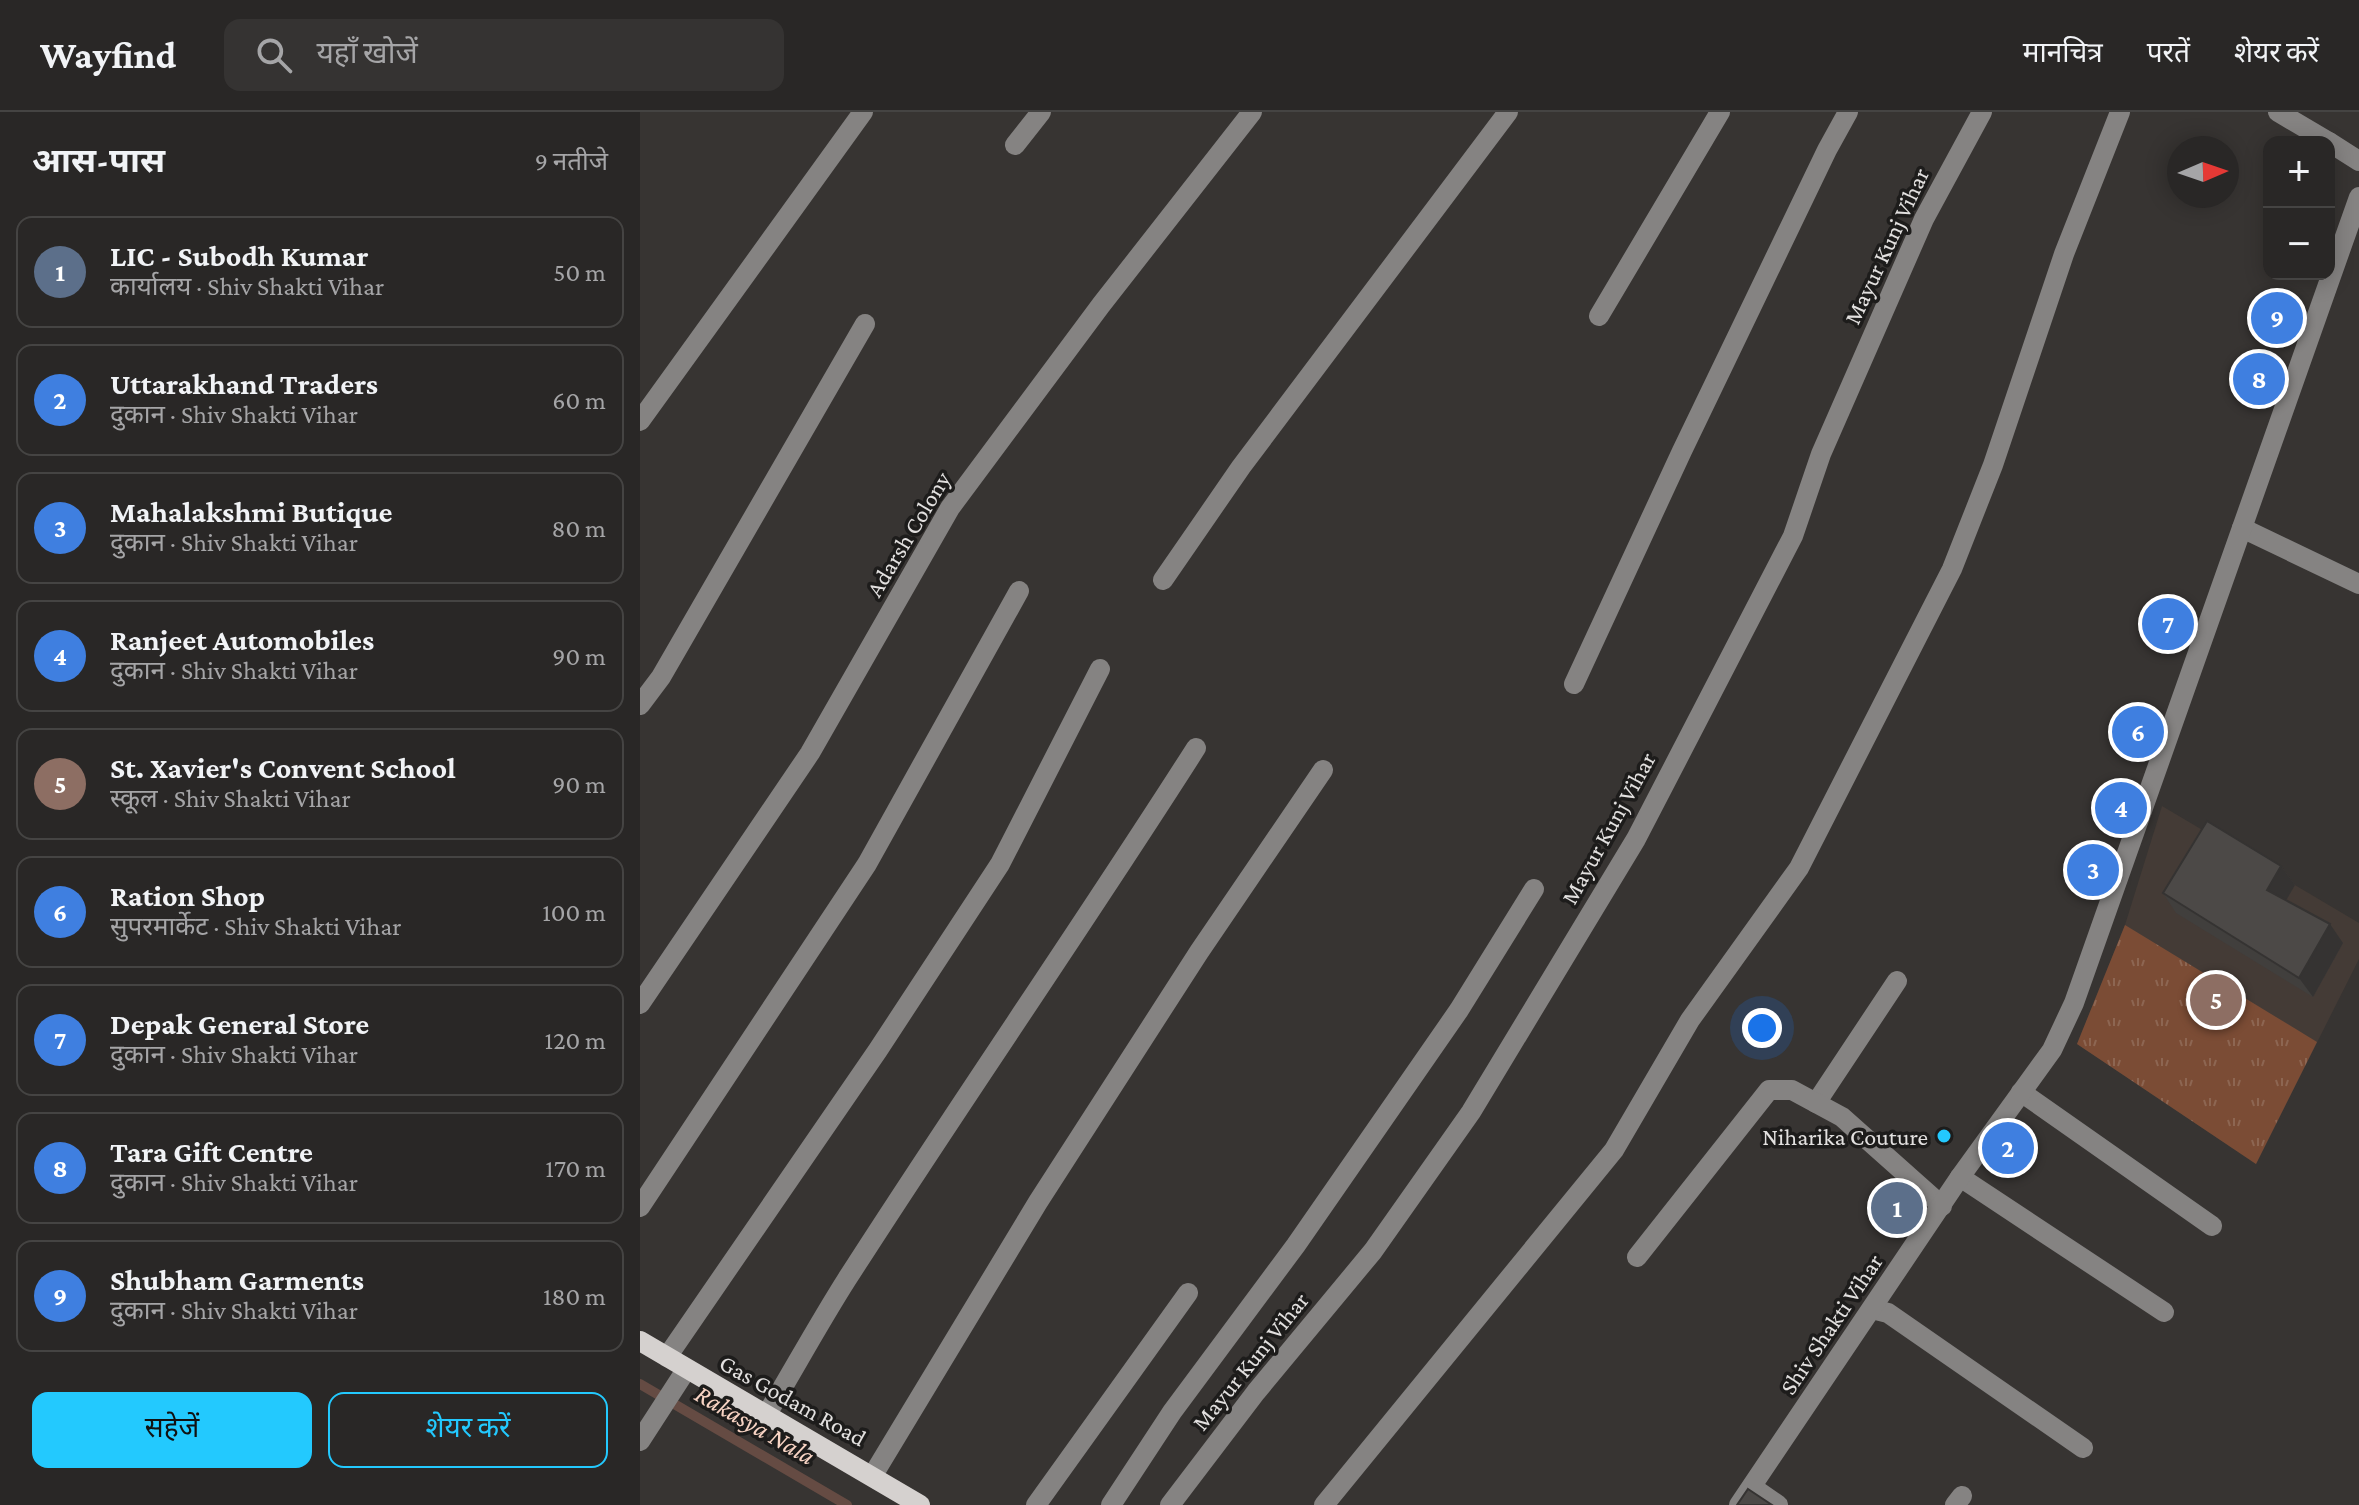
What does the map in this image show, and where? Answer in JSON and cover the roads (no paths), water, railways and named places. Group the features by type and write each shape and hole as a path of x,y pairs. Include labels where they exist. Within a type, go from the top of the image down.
{"main road":[{"name":"Gas Godam Road","path":"640,1341 920,1505"}],"street":[{"path":"640,421 863,112"},
{"path":"1015,145 1041,112"},
{"name":"Adarsh Colony","path":"640,1004 810,753 950,508 1101,305 1252,112"},
{"path":"1163,580 1241,467 1508,112"},
{"path":"1599,316 1720,112"},
{"path":"1574,684 1688,436 1848,112"},
{"name":"Mayur Kunj Vihar","path":"1170,1505 1256,1392 1373,1251 1471,1112 1636,839 1793,536 1821,454 1924,219 1982,112"},
{"path":"1324,1505 1614,1150 1690,1020 1799,868 1952,569 1993,465 2064,254 2120,112"},
{"path":"2278,112 2319,136"},
{"path":"2335,146 2359,161"},
{"name":"Shiv Shakti Vihar","path":"1739,1505 1960,1177 2052,1050 2074,1003 2359,197"},
{"path":"640,705 661,677 865,324"},
{"path":"2242,528 2359,584"},
{"path":"640,1207 867,864 1019,591"},
{"path":"667,1357 878,1050 1000,864 1100,669"},
{"path":"767,1414 845,1282 1098,903 1196,748"},
{"path":"873,1475 1038,1202 1199,952 1323,770"},
{"path":"1111,1505 1172,1412 1296,1245 1459,1010 1534,889"},
{"path":"1816,1103 1897,981"},
{"path":"1637,1257 1769,1090 1792,1090 1842,1117 1942,1206"},
{"path":"2021,1092 2212,1226"},
{"path":"1960,1177 2164,1312"},
{"path":"1036,1505 1188,1293"},
{"path":"1872,1309 1888,1313 2083,1448"},
{"path":"640,1441 686,1370"},
{"path":"1752,1487 1778,1505"}],"waterway":[{"name":"Rakasya Nala","path":"640,1384 847,1505"}],"place":[{"name":"Shubham Garments","path":"2277,318"},
{"name":"Tara Gift Centre","path":"2259,379"},
{"name":"Depak General Store","path":"2168,624"},
{"name":"Ration Shop","path":"2138,732"},
{"name":"Ranjeet Automobiles","path":"2121,808"},
{"name":"Mahalakshmi Butique","path":"2093,870"},
{"name":"St. Xavier's Convent School","path":"2216,1000"},
{"name":"Niharika Couture","path":"1944,1136"},
{"name":"Uttarakhand Traders","path":"2008,1148"},
{"name":"LIC - Subodh Kumar","path":"1897,1208"}]}
